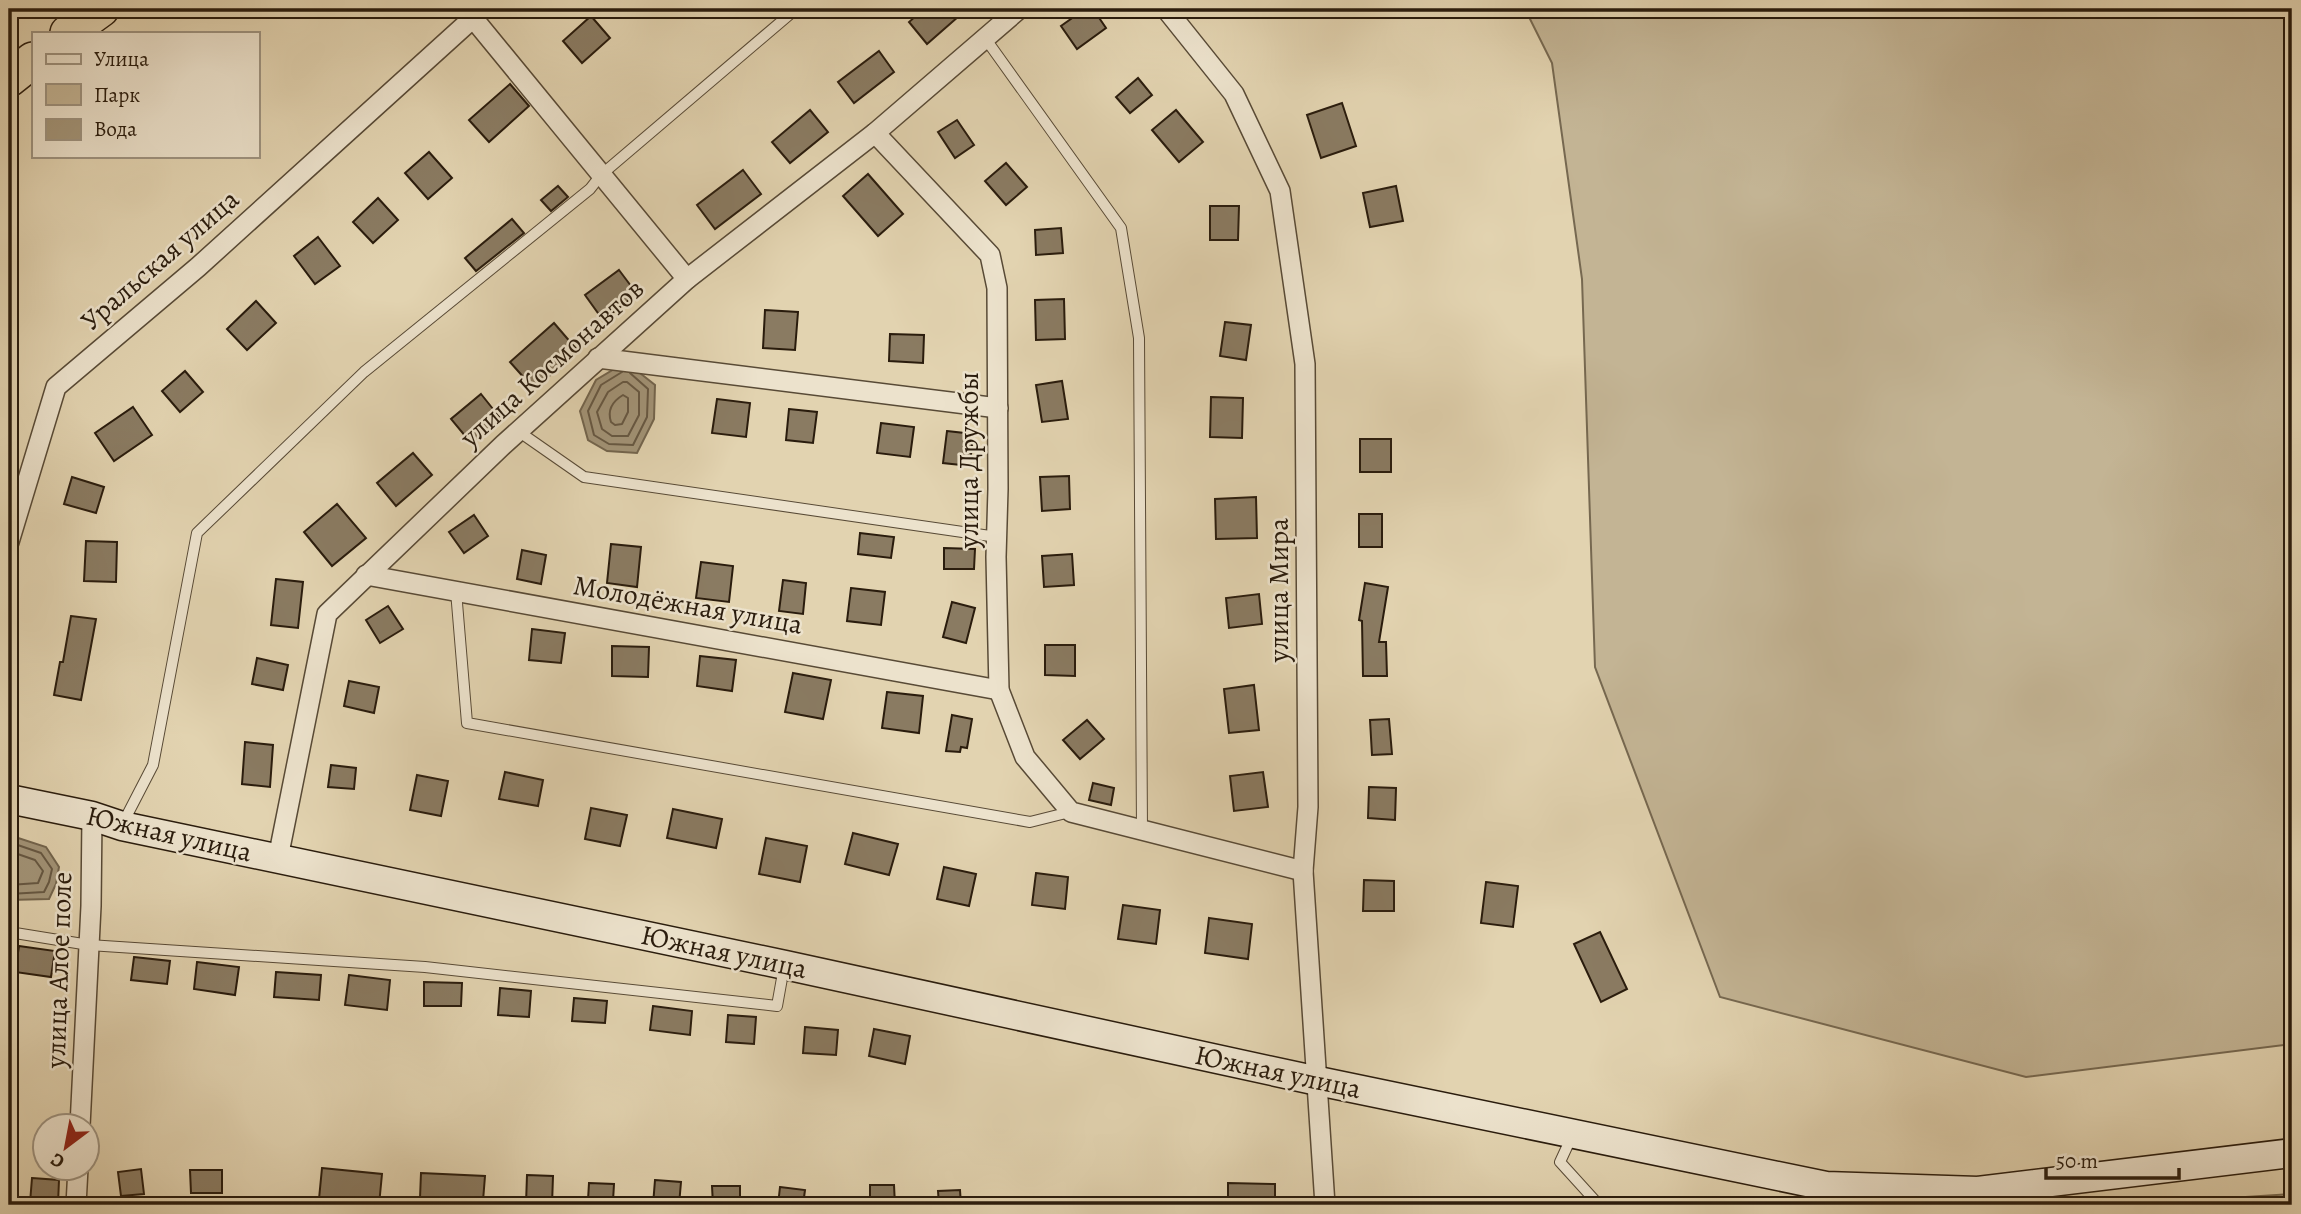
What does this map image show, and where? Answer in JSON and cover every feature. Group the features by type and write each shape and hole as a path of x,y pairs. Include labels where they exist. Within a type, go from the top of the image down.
{"highway":[{"path":"69,32 101,9"},
{"path":"9,79 32,61"}],"main road":[{"name":"Южная улица","path":"9,799 1318,1081 1574,1133 1826,1191 1978,1191 2292,1153"}],"street":[{"name":"улица Космонавтов","path":"278,858 327,614 518,432 687,279 875,133 1019,9"},
{"name":"улица Мира","path":"1166,9 1234,94 1280,191 1305,364 1308,807 1303,871 1325,1205"},
{"path":"478,13 601,175 687,279"},
{"name":"Уральская улица","path":"9,542 56,387 198,267 478,13"},
{"name":"улица Дружбы","path":"875,133 990,255 997,288 999,690 1025,757 1071,812"},
{"path":"598,358 998,408"},
{"name":"Молодёжная улица","path":"366,575 999,690"},
{"path":"1071,812 1303,871"},
{"name":"улица Алое поле","path":"81,1112 92,816"},
{"path":"76,1205 77,1182"}],"lane":[{"path":"122,825 153,765 197,533 364,372 590,189 601,175 796,9"},
{"path":"985,38 1121,229 1139,338 1142,830"},
{"path":"518,432 584,477 997,537"},
{"path":"456,591 467,723 1030,822 1071,812"},
{"path":"9,932 89,945 425,967 777,1006 785,965"},
{"path":"1574,1133 1560,1162 1599,1205"}],"green space":[{"path":"1525,9 2292,9 2292,1044 2026,1077 1720,997 1595,667 1582,279 1552,63"},
{"path":"2292,1194 2292,1205 2121,1205"}],"water":[{"path":"626,362 655,385 654,419 637,453 607,451 588,440 580,411 596,380"},
{"path":"9,835 46,847 59,867 56,884 49,899 9,900"}],"building":[{"path":"924,9 967,9 927,44 909,22"},
{"path":"1085,9 1093,9 1106,28 1077,49 1061,26"},
{"path":"591,16 610,38 582,63 563,41"},
{"path":"879,51 894,72 854,103 838,82"},
{"path":"1138,78 1152,95 1130,113 1116,97"},
{"path":"510,84 529,106 489,142 469,120"},
{"path":"1342,103 1356,146 1321,158 1307,115"},
{"path":"810,110 828,132 790,163 772,142"},
{"path":"1176,110 1203,142 1179,162 1152,130"},
{"path":"957,120 974,145 955,158 938,132"},
{"path":"429,152 452,178 428,199 405,173"},
{"path":"1006,163 1027,187 1006,205 985,181"},
{"path":"743,170 761,194 715,229 697,205"},
{"path":"868,174 903,214 878,236 843,196"},
{"path":"558,186 568,197 551,211 541,200"},
{"path":"1396,186 1403,221 1370,227 1363,193"},
{"path":"378,198 398,220 373,243 353,222"},
{"path":"1210,206 1239,206 1238,240 1210,240"},
{"path":"512,219 524,233 476,271 465,258"},
{"path":"1061,228 1063,253 1036,255 1035,230"},
{"path":"318,237 340,266 315,284 294,256"},
{"path":"619,270 637,294 603,320 585,295"},
{"path":"1064,299 1065,339 1036,340 1035,300"},
{"path":"256,301 276,323 247,350 227,329"},
{"path":"765,310 798,312 795,350 763,348"},
{"path":"1225,322 1251,325 1246,360 1220,356"},
{"path":"554,323 578,351 534,389 510,362"},
{"path":"890,334 924,335 923,363 889,361"},
{"path":"185,371 203,392 180,412 162,391"},
{"path":"1062,381 1068,419 1042,422 1036,385"},
{"path":"481,394 501,419 471,443 451,419"},
{"path":"1211,397 1243,398 1242,438 1210,437"},
{"path":"717,399 750,403 746,437 712,433"},
{"path":"133,407 152,435 114,461 95,433"},
{"path":"789,409 817,412 813,443 786,440"},
{"path":"881,423 914,427 910,457 877,453"},
{"path":"947,431 973,434 970,466 943,463"},
{"path":"1360,439 1391,439 1391,472 1360,472"},
{"path":"413,453 432,475 396,506 377,483"},
{"path":"1069,476 1070,509 1042,511 1040,477"},
{"path":"72,477 104,487 96,513 64,504"},
{"path":"1256,497 1257,538 1216,539 1215,499"},
{"path":"337,504 366,538 332,566 304,532"},
{"path":"1359,514 1382,514 1382,547 1359,547"},
{"path":"474,515 488,536 464,553 449,532"},
{"path":"860,533 894,537 891,558 858,554"},
{"path":"86,541 117,542 116,582 84,581"},
{"path":"611,544 641,547 637,587 607,583"},
{"path":"944,548 975,549 974,569 944,569"},
{"path":"522,550 546,555 541,584 517,579"},
{"path":"1072,554 1074,585 1044,587 1042,556"},
{"path":"701,562 733,566 729,602 696,598"},
{"path":"276,579 303,582 298,628 271,625"},
{"path":"783,580 806,583 803,614 779,611"},
{"path":"1365,583 1388,587 1379,642 1386,642 1387,676 1363,676 1362,621 1359,620"},
{"path":"851,588 885,592 881,625 847,621"},
{"path":"1259,594 1262,624 1229,628 1226,598"},
{"path":"952,602 975,608 966,643 943,637"},
{"path":"388,606 403,629 380,643 366,620"},
{"path":"71,616 96,619 81,700 54,695"},
{"path":"532,629 565,633 561,663 529,660"},
{"path":"1045,645 1075,645 1075,676 1045,675"},
{"path":"612,646 649,647 648,677 612,676"},
{"path":"700,656 736,660 732,691 697,686"},
{"path":"257,658 288,665 283,690 252,684"},
{"path":"793,673 831,680 823,719 785,712"},
{"path":"349,681 379,687 374,713 344,706"},
{"path":"1254,685 1259,730 1229,733 1224,689"},
{"path":"887,692 923,696 919,733 882,728"},
{"path":"952,715 972,719 967,748 961,747 960,752 946,751"},
{"path":"1389,719 1392,754 1372,755 1370,720"},
{"path":"1087,720 1104,739 1080,759 1063,740"},
{"path":"245,742 273,745 270,787 242,784"},
{"path":"331,765 356,768 354,789 328,787"},
{"path":"505,772 543,780 538,806 499,799"},
{"path":"1263,772 1268,807 1234,811 1230,776"},
{"path":"417,775 448,781 441,816 410,810"},
{"path":"1093,783 1114,788 1111,805 1089,800"},
{"path":"1369,787 1396,788 1395,820 1368,818"},
{"path":"591,808 627,815 620,846 585,839"},
{"path":"673,809 722,819 716,848 667,838"},
{"path":"853,833 898,844 889,875 845,864"},
{"path":"766,838 807,846 800,882 759,874"},
{"path":"944,867 976,874 969,906 937,899"},
{"path":"1036,873 1068,877 1065,909 1032,905"},
{"path":"1364,880 1394,881 1394,911 1363,911"},
{"path":"1486,882 1518,886 1513,927 1481,923"},
{"path":"1123,905 1160,910 1156,944 1118,939"},
{"path":"1209,918 1252,924 1248,959 1205,953"},
{"path":"1600,932 1627,989 1601,1002 1574,944"},
{"path":"19,946 55,951 51,977 15,972"},
{"path":"134,957 170,961 167,984 131,980"},
{"path":"197,962 239,967 235,995 194,989"},
{"path":"276,972 321,975 319,1000 274,997"},
{"path":"349,975 390,980 387,1010 345,1005"},
{"path":"424,982 462,983 461,1006 424,1006"},
{"path":"500,988 531,991 529,1017 498,1015"},
{"path":"574,998 607,1001 605,1023 572,1021"},
{"path":"653,1006 692,1011 690,1035 650,1030"},
{"path":"728,1015 756,1017 754,1044 726,1042"},
{"path":"805,1027 838,1030 836,1055 803,1053"},
{"path":"874,1029 910,1036 905,1064 869,1056"},
{"path":"322,1168 382,1174 379,1205 319,1199"},
{"path":"141,1169 144,1194 121,1196 118,1172"},
{"path":"190,1170 222,1170 222,1193 191,1193"},
{"path":"421,1173 485,1176 483,1201 420,1198"},
{"path":"527,1175 553,1176 552,1205 526,1204"},
{"path":"32,1178 32,1182 59,1182 58,1204 30,1203"},
{"path":"655,1180 681,1182 679,1205 653,1205"},
{"path":"589,1183 614,1184 613,1201 588,1200"},
{"path":"1228,1183 1275,1184 1275,1205 1228,1205"},
{"path":"870,1185 894,1185 895,1205 870,1205"},
{"path":"712,1186 740,1186 740,1205 713,1205"},
{"path":"780,1187 805,1190 803,1205 778,1205"},
{"path":"960,1190 961,1205 939,1205 938,1191"}]}
